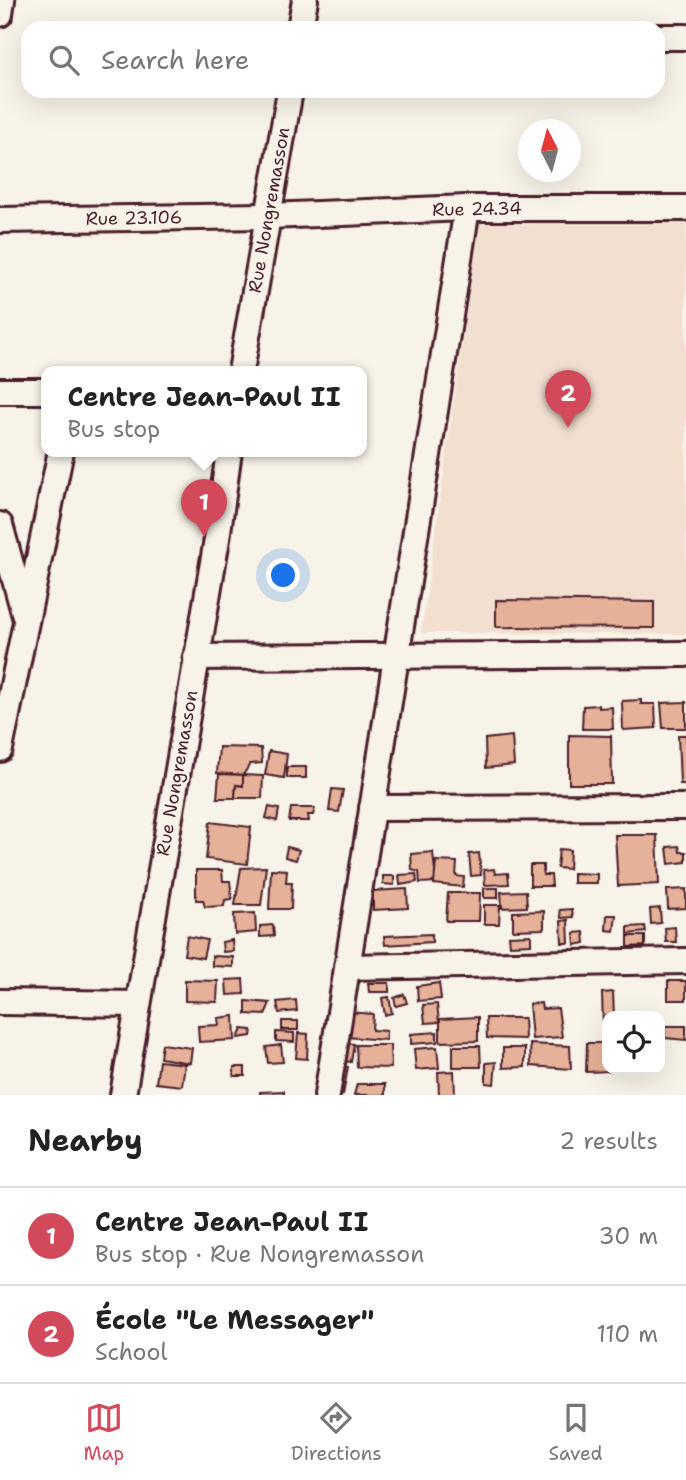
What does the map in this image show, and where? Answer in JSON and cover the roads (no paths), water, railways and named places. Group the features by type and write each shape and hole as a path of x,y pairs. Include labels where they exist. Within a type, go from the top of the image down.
{"street":[{"path":"0,14 2,0"},
{"path":"301,21 305,0"},
{"path":"665,37 686,37"},
{"name":"Rue Nongremasson","path":"242,366 289,98"},
{"path":"327,1095 467,208"},
{"name":"Rue 24.34","path":"268,216 467,208 686,208"},
{"name":"Rue 23.106","path":"0,220 268,216"},
{"path":"0,391 41,391"},
{"path":"0,749 60,457"},
{"name":"Rue Nongremasson","path":"123,1095 217,539 228,457"},
{"path":"0,525 26,621"},
{"path":"197,657 686,654"},
{"path":"372,808 686,807"},
{"path":"347,967 686,961"},
{"path":"0,1002 138,1004"}],"place":[{"name":"École \"Le Messager\"","path":"568,428"},
{"name":"Centre Jean-Paul II","path":"204,537"}]}
